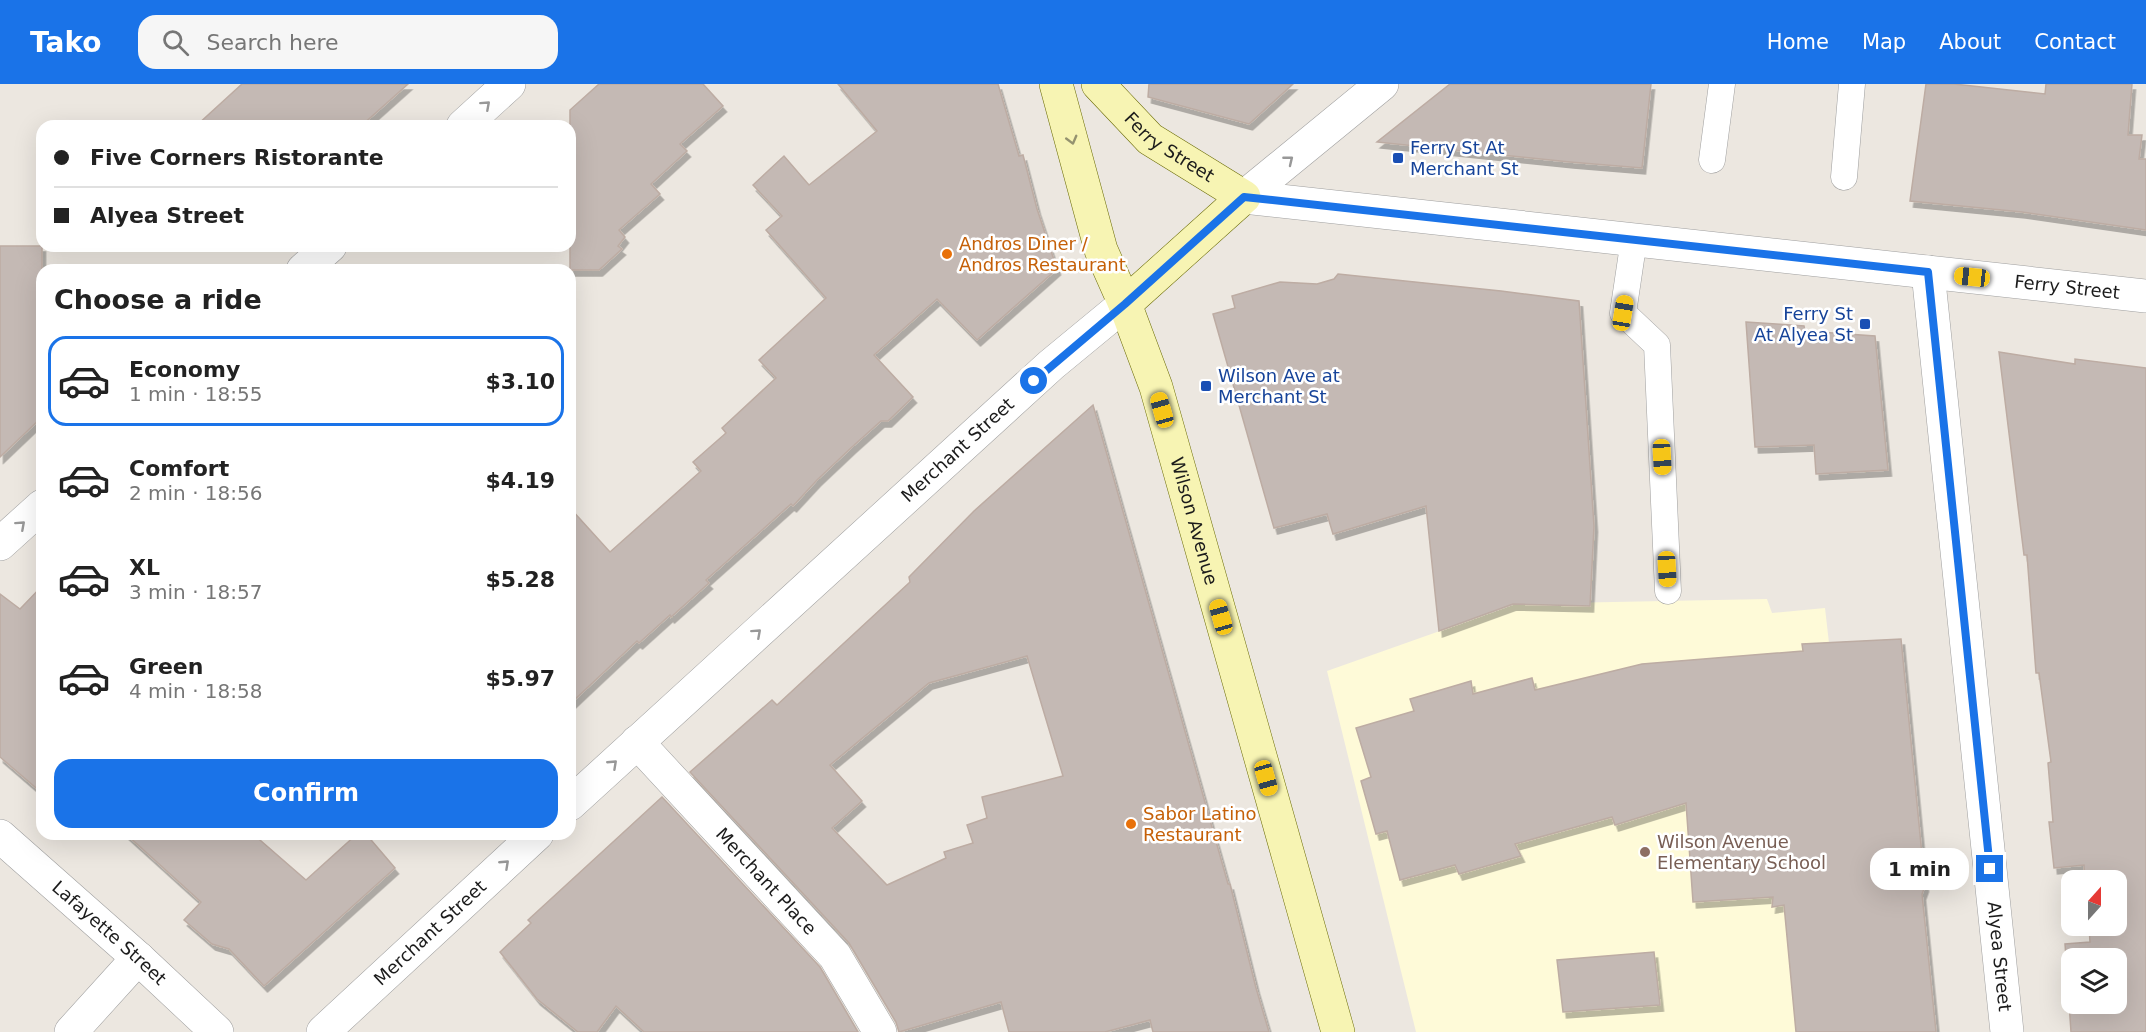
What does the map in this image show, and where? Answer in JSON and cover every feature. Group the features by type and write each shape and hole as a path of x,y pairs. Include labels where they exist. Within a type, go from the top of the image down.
{"main road":[{"name":"Wilson Avenue","path":"1056,84 1101,250 1125,304 1156,387 1338,1032"},
{"name":"Ferry Street","path":"1098,84 1150,139 1244,197"},
{"name":"Merchant Street","path":"1125,304 1244,197"}],"street":[{"path":"470,120 509,84"},
{"name":"Merchant Street","path":"1244,197 1382,84"},
{"name":"Ferry Street","path":"1244,197 2146,296"},
{"path":"310,264 323,252"},
{"name":"Alyea Street","path":"1928,272 2007,1032"},
{"name":"Merchant Street","path":"576,798 1051,365 1125,304"},
{"path":"0,544 36,511"},
{"name":"Merchant Place","path":"637,742 835,956 880,1032"},
{"name":"Lafayette Street","path":"0,836 138,958 217,1032"},
{"name":"Merchant Street","path":"323,1032 531,840"},
{"path":"71,1032 138,958"}],"lane":[{"path":"1712,160 1722,84"},
{"path":"1844,177 1852,84"},
{"path":"1634,239 1623,313 1657,345 1668,591"}],"shaded area":[{"name":"Wilson Avenue Elementary School","path":"1767,599 1772,613 1825,608 1829,643 1901,639 1934,1032 1416,1032 1327,671 1516,604"}],"building":[{"path":"242,84 408,84 368,120 203,120"},
{"path":"599,84 703,84 723,106 680,144 687,151 651,184 660,194 619,230 625,237 618,246 622,249 599,270 576,270 576,264 570,264 570,252 576,252 576,120 570,120 570,110"},
{"path":"838,84 998,84 1019,156 1023,155 1037,209 1057,269 977,340 937,299 874,355 913,397 888,421 881,421 817,480 793,506 791,504 706,580 709,583 639,643 637,641 576,698 576,515 610,552 701,471 693,462 726,433 722,428 776,378 759,360 826,298 766,230 782,216 753,185 784,156 809,185 877,131"},
{"path":"1149,84 1293,84 1249,124 1148,97"},
{"path":"1450,84 1651,84 1642,168 1377,142"},
{"path":"1926,84 1954,84 2045,94 2046,84 2132,84 2128,135 2142,135 2139,159 2146,159 2146,230 2022,212 1910,201"},
{"path":"0,246 36,246 36,252 42,252 42,264 36,264 36,423 0,457"},
{"path":"1338,274 1579,301 1594,526 1590,606 1513,604 1439,631 1426,506 1333,534 1327,514 1274,528 1213,314 1235,308 1232,296 1280,282 1317,284 1334,279"},
{"path":"1746,322 1804,326 1805,331 1875,336 1888,470 1816,474 1814,445 1755,447"},
{"path":"1999,352 2075,364 2075,359 2146,368 2146,1032 2071,1032 2070,1014 2127,1014 2127,948 2065,948 2065,944 2090,942 2090,936 2127,936 2127,870 2084,870 2084,865 2054,868 2049,822 2053,822 2048,763 2051,762 2039,673 2036,673 2027,555 2024,555"},
{"path":"1093,405 1228,884 1230,884 1269,1032 1153,1032 1150,1020 1105,1032 1009,1032 1001,1002 899,1032 896,1022 849,943 690,772 772,700 777,705 910,582 909,577 974,511","holes":["1027,656 1063,776 982,797 987,818 967,825 973,843 944,852 946,858 887,885 832,828 862,801 830,765 929,683"]},
{"path":"36,592 36,788 0,757 0,594 20,609"},
{"path":"1901,639 1925,886 1922,894 1936,1032 1796,1032 1784,905 1772,907 1773,897 1693,902 1686,803 1615,825 1612,817 1515,844 1521,856 1459,874 1455,865 1400,880 1387,831 1376,834 1361,781 1371,777 1356,728 1414,711 1410,699 1471,681 1473,694 1532,678 1535,690 1642,664 1803,651 1802,644"},
{"path":"662,797 820,967 858,1032 644,1032 616,1006 597,1032 578,1032 537,999 500,952 531,923 528,920"},
{"path":"133,840 260,840 306,880 350,840 371,840 395,868 264,986 229,949 212,944 184,920 201,902"},
{"path":"1654,952 1660,1005 1563,1012 1557,960"}],"place":[{"name":"Ferry St At Merchant St","path":"1398,158"},
{"name":"Andros Diner / Andros Restaurant","path":"947,254"},
{"name":"Ferry St At Alyea St","path":"1865,324"},
{"name":"Wilson Ave at Merchant St","path":"1206,386"},
{"name":"Sabor Latino Restaurant","path":"1131,824"},
{"name":"Wilson Avenue Elementary School","path":"1645,852"}],"route":[{"path":"1034,381 1125,304 1244,197 1928,272 1990,869"}]}
